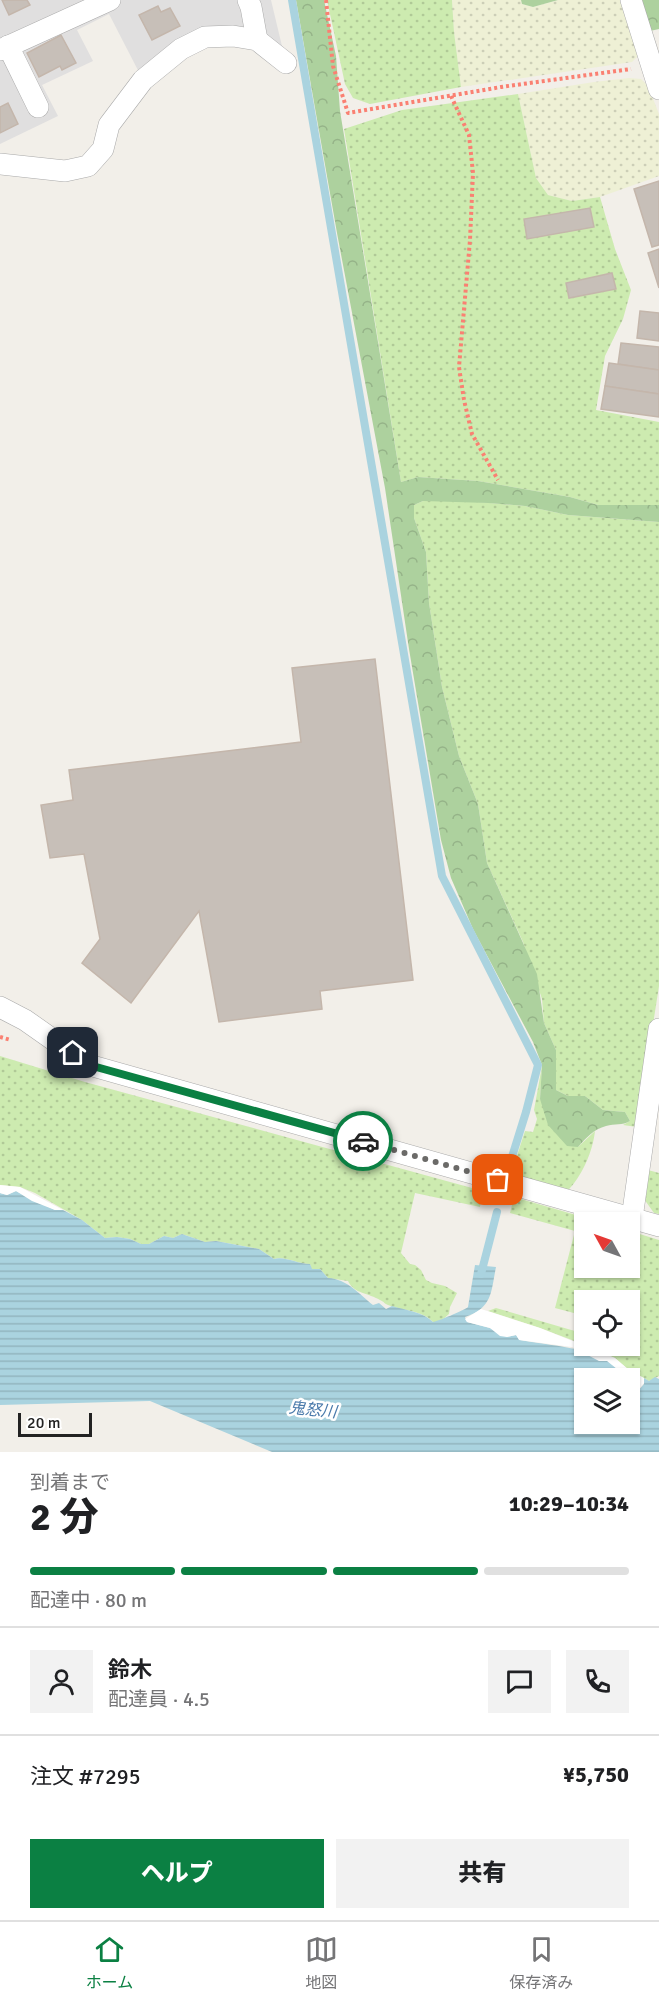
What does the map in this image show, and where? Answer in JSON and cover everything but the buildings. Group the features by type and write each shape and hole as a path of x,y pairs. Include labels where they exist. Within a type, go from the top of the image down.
{"street":[{"path":"38,107 4,48 110,0"},
{"path":"248,0 257,40"},
{"path":"631,0 659,89"},
{"path":"0,164 65,171 88,166 103,149 109,125 143,80 181,49 205,37 233,36 257,40 286,63"},
{"path":"0,1007 24,1020 89,1065 611,1212"},
{"path":"633,1212 659,1029"},
{"path":"640,1220 659,1226"}],"path":[{"path":"326,0 333,66 348,113 652,66"},
{"path":"451,96 469,135 473,173 470,240 459,367 472,434 498,480"}],"shaded area":[{"path":"0,0 271,0 286,63 257,40 205,37 143,80 109,14 77,30 93,61 42,85 58,116 0,144"}],"green space":[{"path":"296,0 324,0 336,56 340,111 401,482 418,477 478,481 570,497 598,505 659,505 659,522 568,515 525,506 488,503 423,501 414,505 414,518 426,552 429,603 442,687 459,756 478,804 487,863 537,974 544,1023 556,1050 556,1090 568,1096 585,1096 603,1110 625,1112 630,1121 598,1129 578,1147 567,1146 548,1125 540,1099 542,1065 533,1042 473,929 451,878 441,840 385,488"},
{"path":"327,0 452,0 461,87 370,104 353,98 345,84"},
{"path":"452,0 521,0 522,4 533,7 558,0 620,0 637,38 639,55 632,62 461,87"},
{"path":"521,0 558,0 533,7 522,4"},
{"path":"637,0 659,0 659,29 650,31"},
{"path":"629,78 641,79 648,86 659,114 659,176 600,197 572,201 548,195 536,178 518,94"},
{"path":"518,94 536,178 548,195 572,201 600,197 615,249 631,290 623,319 605,356 596,410 659,422 659,505 598,505 570,497 478,481 418,477 401,482 344,129 402,110"},
{"path":"455,500 525,506 568,515 659,522 659,986 637,1127 623,1125 630,1121 625,1112 603,1110 585,1096 568,1096 556,1090 556,1050 544,1023 542,999 523,942 487,863 478,804 459,756 442,687 429,603 426,552 414,518 414,505 423,501"},
{"path":"0,1056 85,1082 483,1191 480,1207 415,1193 401,1253 410,1264 421,1270 426,1280 445,1286 457,1293 449,1314 440,1322 433,1322 423,1315 388,1305 358,1291 348,1281 328,1278 320,1269 311,1269 310,1264 274,1259 259,1249 216,1241 205,1242 182,1234 173,1238 164,1236 149,1244 117,1237 105,1238 82,1220 35,1193 20,1187 0,1185"},
{"path":"542,1066 540,1099 578,1147 595,1131 585,1164 577,1180 566,1192 510,1177 525,1131 533,1132 537,1119 534,1110"},
{"path":"648,1170 659,1173 659,1214 654,1213 644,1199"},
{"path":"514,1197 574,1214 574,1231 510,1213"},
{"path":"640,1234 659,1240 659,1376 649,1381 640,1376 640,1368 627,1368 610,1356 640,1356 640,1290 574,1290 574,1313 555,1308 574,1235 574,1278 640,1278"},
{"path":"496,1308 574,1331 574,1341 540,1328 488,1311"}],"water":[{"name":"鬼怒川","path":"16,1191 55,1210 63,1210 82,1220 105,1238 117,1237 149,1244 164,1236 173,1238 182,1234 205,1242 216,1241 259,1249 274,1259 310,1264 312,1269 320,1269 328,1278 347,1284 373,1305 379,1303 386,1309 392,1306 414,1312 433,1322 468,1307 475,1265 496,1267 486,1304 465,1317 467,1322 490,1328 507,1337 516,1335 520,1340 574,1349 574,1356 597,1356 617,1368 574,1368 574,1434 640,1434 640,1388 644,1384 644,1378 649,1381 655,1377 659,1379 659,1452 272,1452 150,1401 0,1405 0,1193 7,1195"}],"pier":[{"path":"0,1185 20,1187 63,1210 55,1210 32,1201 16,1191 7,1195 0,1193"},
{"path":"481,1309 574,1342 574,1348 519,1340 516,1335 500,1336 490,1328 467,1322 465,1319"},
{"path":"589,1356 610,1356 627,1368 616,1368 607,1361 599,1361"},
{"path":"640,1376 644,1378 644,1383 640,1388"}],"waterway":[{"path":"292,0 442,876 538,1065 511,1160"},
{"path":"481,1274 497,1212"}],"way so far":[{"path":"363,1141 498,1180"}],"route":[{"path":"73,1053 89,1065 363,1141"}]}
